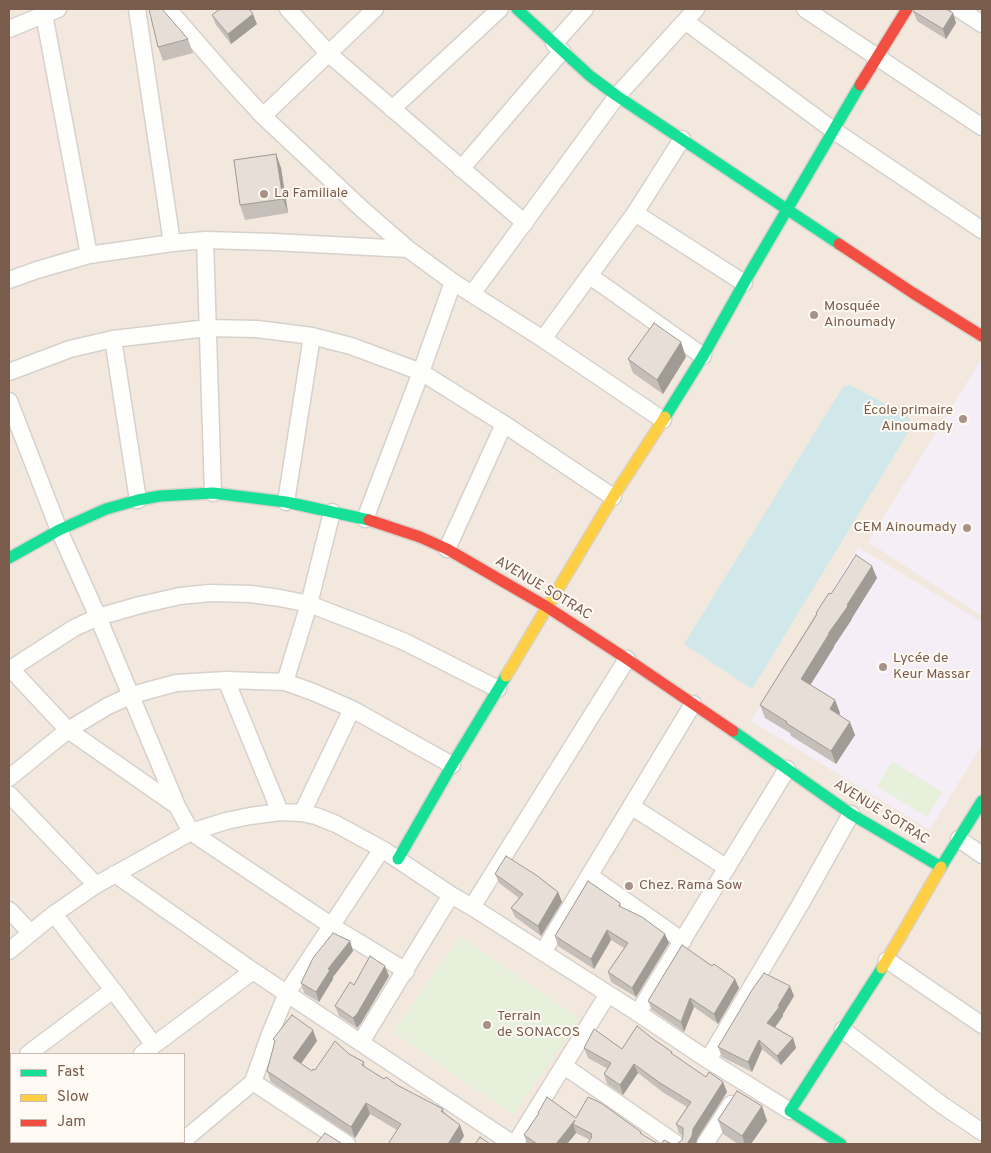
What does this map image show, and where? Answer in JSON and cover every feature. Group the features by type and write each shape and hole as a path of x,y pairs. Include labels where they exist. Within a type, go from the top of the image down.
{"street":[{"path":"137,9 172,243"},
{"path":"168,9 263,116 362,209 408,248 453,282 543,339 664,420"},
{"path":"288,9 329,54 525,223"},
{"path":"263,116 376,9"},
{"path":"392,109 500,9"},
{"path":"517,9 590,76 617,96 913,293 982,336"},
{"path":"461,169 558,47 585,9"},
{"path":"472,294 617,96 696,9"},
{"path":"805,9 982,126"},
{"path":"398,859 452,765 613,497 664,420 703,356 833,130 907,9"},
{"path":"959,9 982,24"},
{"path":"9,29 51,12 89,255"},
{"path":"685,21 833,130 982,230"},
{"path":"543,339 635,213 682,139"},
{"path":"635,213 744,283"},
{"path":"205,240 213,493"},
{"path":"9,280 89,255 205,240 408,248"},
{"path":"590,276 703,356"},
{"path":"365,519 453,282"},
{"path":"9,372 70,349 113,339 208,328 257,329 312,336 351,346 421,372 504,424 613,497"},
{"path":"286,502 312,336"},
{"path":"113,339 138,500"},
{"path":"9,401 13,427 132,695 177,806 191,832 332,926 406,970"},
{"path":"447,549 504,424"},
{"name":"AVENUE SOTRAC","path":"10,555 106,509 160,496 213,493 286,502 365,519 420,537 447,549 547,607 745,739 851,814 941,867"},
{"path":"285,682 309,604 332,512"},
{"path":"177,806 68,730 9,668 74,628 98,617 180,596 210,593 251,594 309,604 405,642 498,689"},
{"path":"472,906 626,659"},
{"path":"226,680 280,812"},
{"path":"9,778 68,730 108,706 132,695 176,683 226,680 285,682 313,692 352,709 452,765"},
{"path":"543,952 693,704"},
{"path":"302,813 352,709"},
{"path":"638,1013 787,769"},
{"path":"9,794 96,885"},
{"path":"790,1112 887,960 982,801"},
{"path":"631,806 727,868"},
{"path":"9,951 54,914 96,885 191,832 226,821 280,812 316,816 336,824 382,849 841,1144"},
{"path":"708,1060 800,905 851,814"},
{"path":"959,840 982,855"},
{"path":"186,1141 253,1082 287,993 382,849"},
{"path":"115,874 287,993 514,1144 608,994"},
{"path":"590,876 683,941"},
{"path":"361,1042 451,895"},
{"path":"9,910 31,933"},
{"path":"54,914 113,990 148,1050 254,970"},
{"path":"887,960 982,1024"},
{"path":"29,1053 113,990"},
{"path":"843,1030 942,1105 982,1132"},
{"path":"564,1066 677,1144"},
{"path":"253,1082 348,1144"},
{"path":"705,1144 745,1082"}],"shaded area":[{"path":"9,9 982,9 982,1144 9,1144"},
{"path":"39,22 82,242 9,274 9,35"},
{"name":"École primaire Ainoumady","path":"982,358 982,616 868,542"},
{"name":"Lycée de Keur Massar","path":"858,547 982,622 982,744 930,830 751,721"}],"green space":[{"path":"892,761 942,792 927,817 877,786"},
{"name":"Terrain de SONACOS","path":"460,936 580,1019 513,1115 393,1032"}],"water":[{"path":"850,385 908,416 912,426 752,689 684,644 843,387"}],"building":[{"path":"149,9 162,9 188,39 158,47"},
{"path":"220,9 249,9 253,14 228,34 212,15"},
{"path":"915,9 946,9 953,13 943,29 913,11"},
{"path":"276,154 283,199 240,205 234,160"},
{"path":"654,323 681,342 657,380 628,359"},
{"path":"856,555 872,566 801,679 835,700 830,709 850,722 831,751 760,705 816,613 829,593 831,594"},
{"path":"506,856 558,892 538,926 511,908 523,894 495,874"},
{"path":"588,881 620,903 619,906 642,917 665,934 632,988 608,972 628,943 607,930 591,959 555,936"},
{"path":"333,933 350,941 328,969 330,970 316,992 301,983 313,958"},
{"path":"682,945 735,979 714,1014 690,998 681,1022 648,1001"},
{"path":"370,956 385,966 353,1018 335,1006 350,982 354,985"},
{"path":"764,973 790,986 778,1006 780,1006 767,1023 793,1038 777,1056 759,1040 748,1062 718,1047"},
{"path":"292,1015 313,1030 293,1058 312,1071 313,1069 315,1070 335,1041 349,1054 364,1062 362,1065 384,1079 386,1077 397,1085 443,1109 441,1111 460,1125 448,1144 388,1144 401,1124 366,1103 351,1127 267,1071 275,1041 273,1039"},
{"path":"637,1026 671,1053 706,1077 709,1072 723,1082 693,1129 692,1136 687,1144 677,1144 682,1140 683,1128 676,1124 691,1102 634,1064 620,1085 604,1074 611,1063 584,1048 594,1029 622,1049"},
{"path":"737,1091 762,1106 742,1136 718,1120"},
{"path":"547,1097 576,1118 588,1097 601,1103 640,1133 658,1144 587,1144 592,1134 573,1124 575,1120 556,1144 537,1144 524,1135"},
{"path":"325,1133 341,1143 316,1144"},
{"path":"480,1137 490,1144 475,1144"},
{"path":"664,1140 672,1144 661,1144"}],"traffic: fast":[{"path":"517,9 590,76 617,96 839,244"},
{"path":"665,417 703,356 860,85"},
{"path":"9,558 59,530 106,509 160,496 213,493 286,502 369,520"},
{"path":"398,859 506,676"},
{"path":"733,731 851,814 941,867 982,801"},
{"path":"841,1144 790,1111 882,968"}],"traffic: slow":[{"path":"506,676 613,497 665,417"},
{"path":"882,968 941,867"}],"traffic: jam":[{"path":"860,85 907,9"},
{"path":"839,244 982,336"},
{"path":"369,520 420,537 447,549 547,607 733,731"}],"place":[{"name":"La Familiale","path":"264,194"},
{"name":"Mosquée Ainoumady","path":"814,315"},
{"name":"École primaire Ainoumady","path":"963,419"},
{"name":"CEM Ainoumady","path":"967,528"},
{"name":"Lycée de Keur Massar","path":"883,667"},
{"name":"Chez. Rama Sow","path":"629,886"},
{"name":"Terrain de SONACOS","path":"487,1025"}]}
